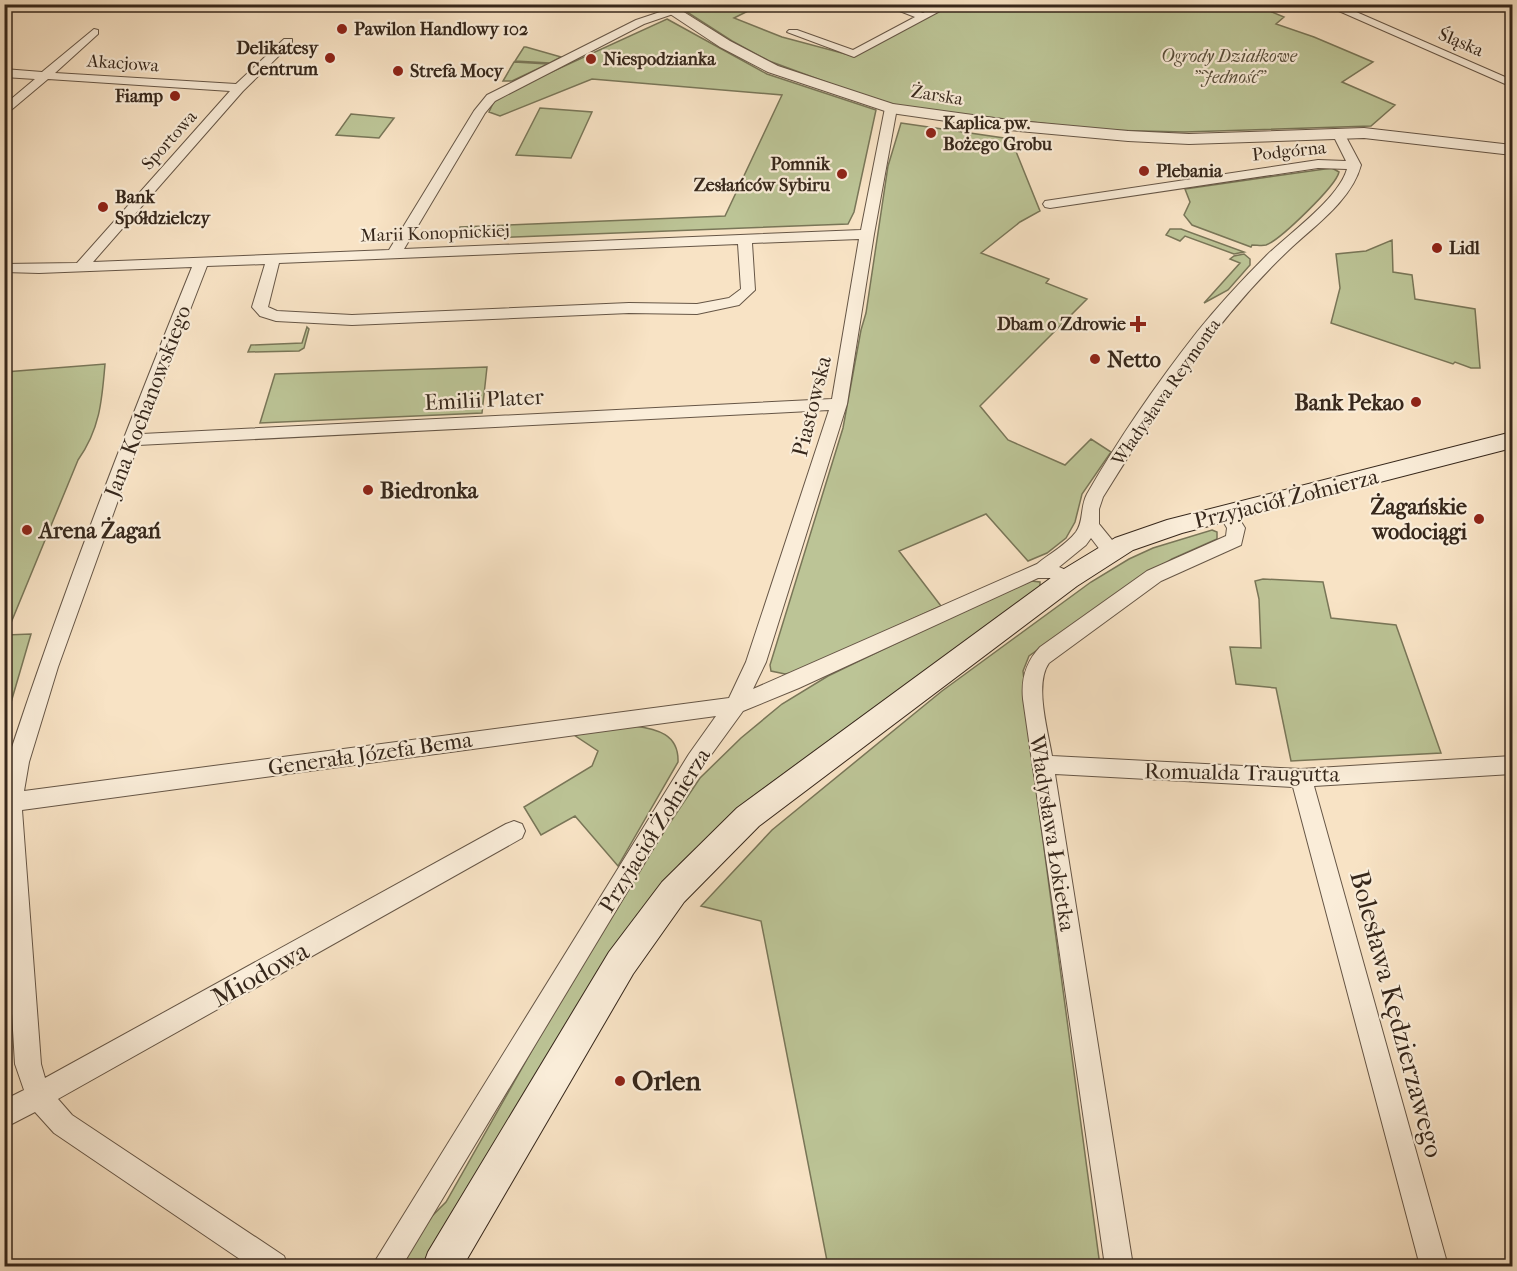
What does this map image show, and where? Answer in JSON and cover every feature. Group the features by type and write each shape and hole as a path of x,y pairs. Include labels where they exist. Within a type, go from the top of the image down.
{"main road":[{"name":"Przyjaciół Żołnierza","path":"442,1266 621,963 673,892 748,817 1056,574 1157,532 1512,440"}],"street":[{"path":"887,4 925,17"},
{"path":"793,32 854,54 948,4"},
{"name":"Śląska","path":"1328,4 1512,84"},
{"name":"Śląska","path":"1349,4 1512,75"},
{"path":"393,254 480,111 491,98 666,8"},
{"name":"Żarska","path":"666,8 725,44 773,69 891,108 1009,125 1161,138 1338,133 1386,135 1512,150"},
{"path":"4,112 94,32"},
{"name":"Sportowa","path":"81,267 239,88 288,40"},
{"name":"Akacjowa","path":"4,73 239,88"},
{"name":"Piastowska","path":"736,705 756,662 839,404 867,234 891,108"},
{"path":"1338,133 1354,165"},
{"name":"Podgórna","path":"1050,204 1318,164 1354,165"},
{"name":"Władysława Reymonta","path":"1090,525 1090,508 1094,497 1140,424 1203,335 1272,258 1318,216 1350,181 1354,165"},
{"name":"Marii Konopnickiej","path":"4,268 81,267 867,234"},
{"path":"273,259 260,307 265,313 276,316 352,320 629,308 697,309 734,302 748,290 745,239"},
{"name":"Jana Kochanowskiego","path":"201,262 131,440 48,667 8,802 9,867 30,1077 49,1110 63,1124 274,1266"},
{"name":"Emilii Plater","path":"131,440 839,404"},
{"name":"Władysława Łokietka","path":"1119,1266 1042,764 1032,688 1034,669 1047,652 1154,576 1235,540 1236,528 1227,513"},
{"path":"1056,574 1090,525 1112,550"},
{"name":"Przyjaciół Żołnierza","path":"386,1266 671,800 696,760 736,705 1056,574"},
{"name":"Generała Józefa Bema","path":"8,802 736,705"},
{"name":"Romualda Traugutta","path":"1042,764 1301,778 1512,765"},
{"name":"Bolesława Kędzierzawego","path":"1301,778 1434,1266"},
{"name":"Miodowa","path":"4,1115 514,831"}],"green space":[{"name":"Ogrody Działkowe \"Jedność\"","path":"1170,4 1198,9 1214,5 1255,5 1284,17 1276,24 1373,62 1342,82 1395,105 1371,126 1184,132 1102,130 906,108 856,93 769,61 732,41 676,5 760,5 734,18 782,37 853,56 949,5"},
{"path":"667,19 767,74 876,110 854,212 848,224 460,239 460,227 725,216 782,95 592,79 500,116 489,112 494,101 525,84"},
{"path":"524,47 561,57 550,63 515,61"},
{"path":"514,62 548,64 512,81 503,81"},
{"path":"540,108 592,112 571,158 516,155"},
{"path":"351,114 394,118 379,138 336,135"},
{"path":"901,123 1011,139 1040,211 1020,222 981,253 1049,279 1046,283 1087,299 980,406 1008,440 1065,465 1091,439 1111,452 1082,494 1075,522 1066,538 1047,553 1028,561 986,514 899,551 941,606 796,672 785,674 771,671 770,665 843,428 866,313 888,166"},
{"path":"1332,168 1339,172 1328,189 1294,223 1266,245 1252,245 1251,247 1192,225 1184,215 1190,202 1185,189"},
{"path":"1170,229 1181,229 1244,252 1234,254 1185,236 1180,241 1166,235"},
{"path":"1392,240 1393,272 1412,275 1415,299 1475,309 1480,368 1471,368 1455,362 1453,364 1331,323 1340,288 1336,254 1366,251"},
{"path":"1244,254 1250,259 1250,265 1228,290 1204,303 1240,263 1230,259"},
{"path":"307,327 309,329 304,348 299,351 248,352 251,345 302,343"},
{"name":"Arena Żagań","path":"105,364 99,414 91,437 78,460 6,635 31,634 5,723 5,372"},
{"path":"487,367 482,413 260,423 275,374"},
{"path":"1212,530 1217,532 1217,539 1172,559 1107,601 1029,656 1023,671 1039,811 1100,1266 828,1266 761,921 701,906 772,830 942,691 1091,582 1129,559 1153,548"},
{"path":"1263,579 1323,582 1331,618 1396,625 1441,753 1291,761 1276,688 1236,684 1230,647 1261,648 1259,599 1255,581"},
{"path":"1031,581 1040,582 1040,587 748,800 680,864 525,1100 423,1266 397,1266 422,1226 446,1202 547,1024 657,842 700,778 741,738 782,704 828,676"},
{"path":"634,726 658,731 671,739 675,745 678,762 618,866 575,816 541,835 524,807 592,766 598,751 571,733"}],"place":[{"name":"Pawilon Handlowy 102","path":"342,29"},
{"name":"Delikatesy Centrum","path":"330,58"},
{"name":"Niespodzianka","path":"591,59"},
{"name":"Strefa Mocy","path":"398,71"},
{"name":"Fiamp","path":"175,96"},
{"name":"Kaplica pw. Bożego Grobu","path":"931,133"},
{"name":"Plebania","path":"1144,171"},
{"name":"Pomnik Zesłańców Sybiru","path":"842,174"},
{"name":"Bank Spółdzielczy","path":"103,207"},
{"name":"Lidl","path":"1437,248"},
{"name":"Dbam o Zdrowie","path":"1138,324"},
{"name":"Netto","path":"1095,359"},
{"name":"Bank Pekao","path":"1416,402"},
{"name":"Biedronka","path":"368,490"},
{"name":"Żagańskie wodociągi","path":"1479,519"},
{"name":"Arena Żagań","path":"27,530"},
{"name":"Orlen","path":"620,1081"}]}
